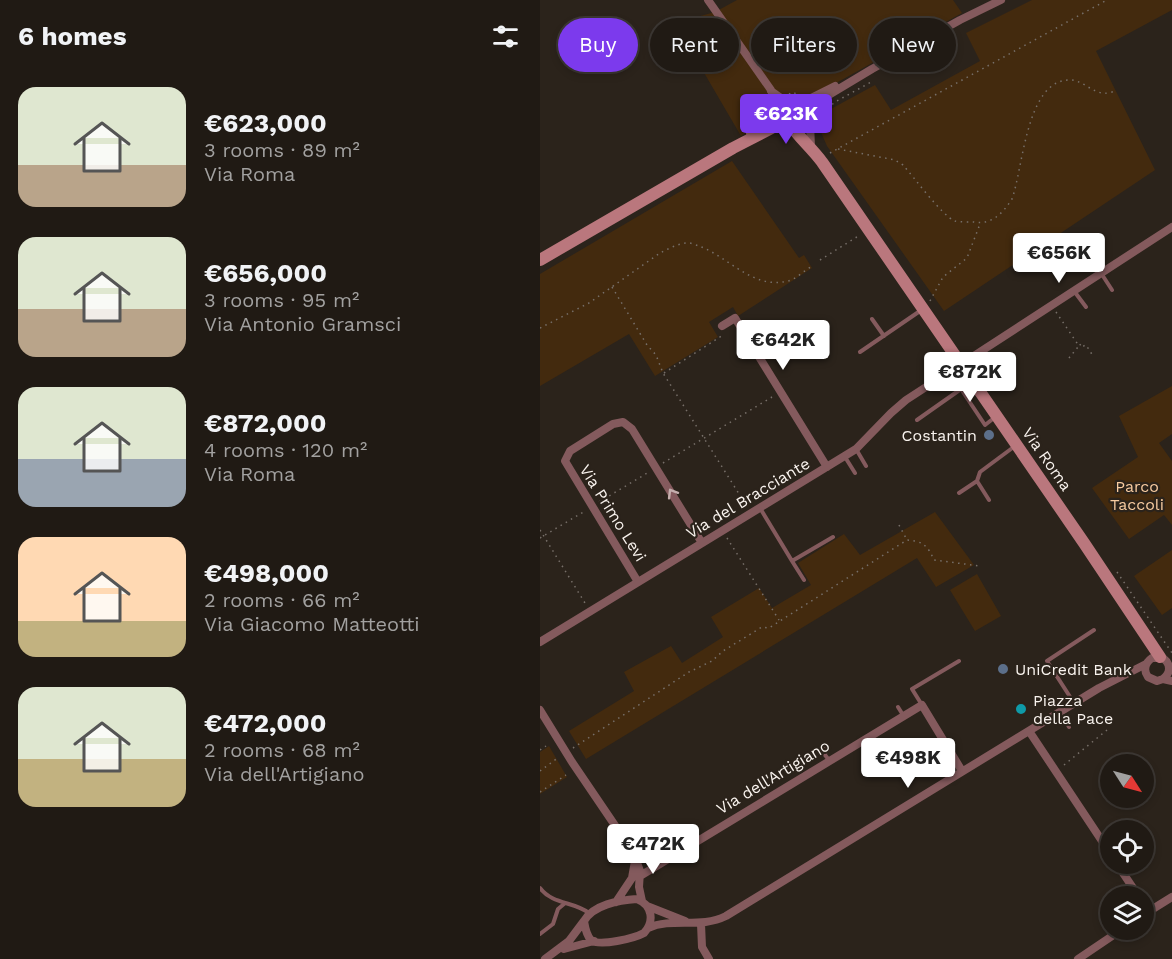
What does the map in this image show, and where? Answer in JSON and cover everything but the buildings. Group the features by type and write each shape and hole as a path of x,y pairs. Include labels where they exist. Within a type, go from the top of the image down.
{"street":[{"name":"Via Roma","path":"708,0 788,114 796,135 811,147 926,305 961,365 1152,643 1165,667"},
{"path":"956,22 1000,0"},
{"path":"733,148 769,120 816,104 869,71"},
{"path":"540,260 788,114 869,71"},
{"path":"769,120 772,113 771,90"},
{"path":"811,147 810,123 816,104"},
{"name":"Via del Bracciante","path":"540,642 856,449 898,406 1172,227"},
{"path":"722,326 735,318 827,467"},
{"name":"Via Primo Levi","path":"638,582 565,461 570,451 613,424 623,422 632,429 702,543"},
{"path":"1127,673 1139,674 1157,681 1165,667"},
{"path":"558,951 594,942 608,942 637,936 648,928 663,924 714,921 726,916 1127,673 1165,667"},
{"path":"1148,677 1145,671 1165,667"},
{"path":"922,705 962,771"},
{"name":"Via dell'Artigiano","path":"640,876 922,705"},
{"path":"540,710 635,857 640,876 639,887 651,917 648,928"},
{"path":"1029,731 1100,838"},
{"path":"615,903 632,878 635,857"},
{"path":"1154,909 1172,897"},
{"path":"545,959 572,938 590,913 615,903 630,900 696,923"},
{"path":"584,921 587,934 594,942"},
{"path":"696,923 702,947 710,959"},
{"path":"1078,959 1106,940"}],"lane":[{"path":"1101,273 1112,290"},
{"path":"1074,290 1086,307"},
{"path":"860,352 926,305"},
{"path":"872,319 884,336"},
{"path":"917,420 973,381"},
{"path":"961,389 984,425 997,416"},
{"path":"959,493 977,481 980,472 1017,444"},
{"path":"856,449 866,465"},
{"path":"845,456 855,473"},
{"path":"977,481 989,500"},
{"path":"760,508 804,580"},
{"path":"792,561 833,537"},
{"path":"1074,704 1047,661 1094,630"},
{"path":"922,705 912,689 959,661"},
{"path":"898,707 903,716"},
{"path":"1059,713 1069,727"},
{"path":"826,746 825,755 829,760"},
{"path":"540,888 550,898 580,907 590,913"},
{"path":"540,934 553,924 558,909 564,904"}],"path":[{"path":"828,154 1107,0"},
{"path":"838,149 895,160 903,165 944,213 954,221 980,223 993,219 1005,209 1012,199 1035,111 1047,88 1066,80 1075,81 1102,93 1116,91"},
{"path":"822,113 835,102 873,81"},
{"path":"926,305 943,277 967,258 980,223"},
{"path":"820,261 865,232"},
{"path":"540,328 589,303 660,253 688,242 714,252 743,272 767,282 789,281 812,266"},
{"path":"612,286 751,514"},
{"path":"1055,311 1078,346"},
{"path":"663,373 725,334 722,326"},
{"path":"1069,358 1082,343 1093,356"},
{"path":"899,525 907,540"},
{"path":"540,530 590,612"},
{"path":"723,531 780,621"},
{"path":"540,771 689,672 712,661 723,651 762,627 769,628 907,540 918,541 928,547 934,560 980,566"},
{"path":"1056,771 1107,730"},
{"path":"540,750 546,746"},
{"path":"540,792 566,775"},
{"path":"540,784 543,790"}],"green space":[{"path":"737,0 953,0 962,13 953,18 869,18 869,65 857,71 857,18 751,18 751,72 856,72 741,136 704,72 739,72 739,18 693,18 715,12"},
{"path":"1032,0 1172,0 1172,10 1096,51 1155,170 944,311 827,146 820,130 829,110 875,85 891,110 980,61 966,33"},
{"path":"732,161 799,258 804,255 812,268 738,316 733,307 709,322 718,337 655,376 629,334 540,386 540,274"},
{"name":"Parco Taccoli","path":"1172,386 1172,434 1159,443 1172,461 1172,525 1164,515 1129,539 1092,488 1138,457 1119,416"},
{"path":"935,512 974,565 936,587 917,558 586,759 569,731 634,691 624,672 671,646 682,663 723,637 711,617 759,588 772,608 811,585 798,563 844,534 860,555"},
{"name":"Parco Taccoli","path":"1172,550 1172,608 1162,615 1134,576"},
{"path":"977,574 1001,616 975,631 950,590"},
{"path":"549,746 567,777 540,794 540,752"}],"place":[{"name":"Costantin","path":"989,435"},
{"name":"UniCredit Bank","path":"1003,669"},
{"name":"Piazza della Pace","path":"1021,709"}]}
